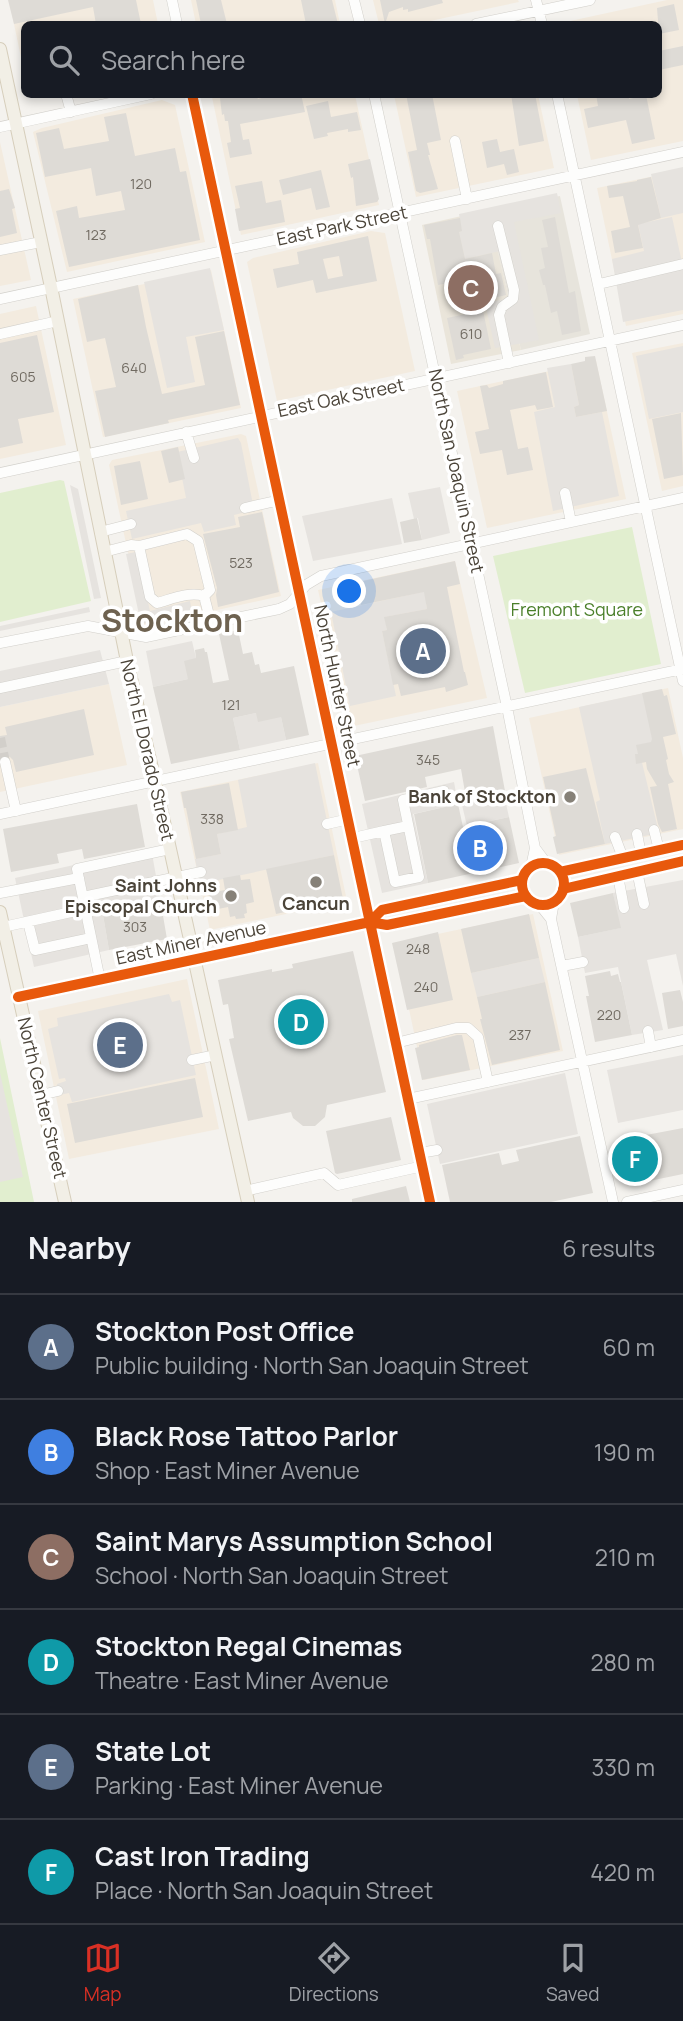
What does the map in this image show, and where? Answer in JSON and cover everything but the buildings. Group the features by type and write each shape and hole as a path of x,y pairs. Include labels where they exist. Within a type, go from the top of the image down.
{"main road":[{"name":"North El Dorado Street","path":"0,49 127,661 246,1196"},
{"path":"563,889 598,881 641,854 683,845"},
{"path":"560,872 620,867 637,872 683,861"},
{"path":"547,863 560,872 564,882 563,889 554,902 539,904 526,896 522,880 531,867 547,863"},
{"name":"East Miner Avenue","path":"370,922 384,910 522,880"},
{"name":"East Miner Avenue","path":"18,997 370,922 386,925 526,896"},
{"name":"North Center Street","path":"0,912 65,1202"}],"street":[{"path":"172,0 176,21"},
{"path":"354,0 359,21"},
{"path":"536,0 541,21"},
{"path":"491,21 590,0"},
{"path":"67,98 71,112"},
{"path":"0,127 133,98"},
{"name":"North Hunter Street","path":"193,98 430,1202"},
{"name":"North San Joaquin Street","path":"375,98 507,707 535,848 531,867"},
{"path":"558,98 683,681"},
{"path":"455,141 467,199"},
{"name":"East Park Street","path":"0,299 683,152"},
{"path":"498,226 514,290 513,299 502,307 499,315 509,363"},
{"path":"0,250 41,242"},
{"path":"599,284 683,264"},
{"path":"0,334 58,321"},
{"name":"East Oak Street","path":"0,473 683,326"},
{"path":"186,432 194,458"},
{"path":"565,493 571,522"},
{"path":"0,643 88,626 146,637 279,609 290,604 299,592 321,576 683,498"},
{"path":"245,508 280,500"},
{"path":"100,532 131,524"},
{"path":"104,552 187,534 198,541 210,590 204,596"},
{"path":"139,546 150,597 153,600 158,603 193,594 204,596"},
{"path":"204,596 211,623"},
{"path":"0,688 127,661"},
{"path":"0,814 682,670"},
{"path":"5,762 16,811"},
{"path":"384,831 395,882 419,877 403,800 443,791"},
{"path":"327,824 348,819"},
{"path":"352,838 408,826"},
{"path":"654,830 659,850"},
{"path":"637,834 641,854"},
{"path":"615,837 624,908"},
{"name":"North San Joaquin Street","path":"535,848 547,863"},
{"path":"100,980 77,869 170,849"},
{"path":"83,897 201,872"},
{"path":"637,872 644,904"},
{"path":"0,893 79,877"},
{"path":"554,902 551,919 613,1202"},
{"path":"539,904 551,919"},
{"path":"3,927 85,909"},
{"path":"28,922 35,950 92,938"},
{"path":"0,950 12,966"},
{"path":"562,966 583,961"},
{"path":"396,1043 456,1028 468,1028 478,1037 488,1082"},
{"path":"648,1031 652,1047"},
{"path":"408,1099 683,1040"},
{"path":"192,1060 216,1055"},
{"path":"41,1095 58,1091"},
{"path":"420,1153 437,1150"},
{"path":"246,1196 324,1173 338,1185 423,1166"},
{"path":"627,1202 683,1190"}],"shaded area":[{"path":"9,0 153,0 157,21 21,21 21,58"},
{"path":"191,0 335,0 339,21 195,21"},
{"path":"373,0 519,2 430,21 378,21"},
{"path":"667,0 683,0 683,141 591,160 578,98 662,98 662,21 570,21"},
{"path":"212,98 356,98 379,205 241,235"},
{"path":"395,98 539,98 554,168 416,197"},
{"path":"162,100 175,105 205,242 67,272 33,132"},
{"path":"0,142 31,280 0,286"},
{"path":"683,167 683,213 661,218 651,174"},
{"path":"683,170 683,314 626,326 597,188"},
{"path":"557,193 561,213 514,222 539,340 495,348 485,303 511,298 500,251 465,259 459,232 462,231 459,214"},
{"path":"560,196 590,334 521,350 488,210"},
{"path":"488,210 521,350 451,364 422,225"},
{"path":"672,217 683,267 683,310 623,322 612,259 644,251 638,224"},
{"path":"371,231 385,233 415,371 277,401 247,262 253,258"},
{"path":"210,268 224,330 186,337 195,382 167,388 144,282"},
{"path":"211,270 241,408 103,437 73,299"},
{"path":"36,306 66,445 0,459 0,314"},
{"path":"683,343 683,486 662,491 632,353"},
{"path":"683,346 683,412 649,419 636,356"},
{"path":"596,361 626,499 487,528 457,391"},
{"path":"571,364 579,405 574,407 576,417 602,412 619,496 553,511 534,412 555,407 547,368"},
{"path":"241,434 246,436 281,596 144,626 109,465 112,460"},
{"path":"238,438 254,510 234,515 236,525 204,532 201,523 132,539 126,511 186,498 177,452"},
{"path":"70,485 78,489 101,598 94,599"},
{"path":"440,487 450,533 422,540 418,518 414,519 408,493"},
{"path":"392,498 402,544 313,561 302,516"},
{"path":"136,552 150,611 190,601 192,612 141,624 126,554"},
{"path":"455,561 487,698 349,727 318,590"},
{"path":"445,587 426,604 427,609 385,617 387,630 382,631 396,696 350,706 331,612"},
{"path":"89,607 90,612 0,631 0,626"},
{"path":"192,641 196,658 188,679 153,687 146,651"},
{"path":"100,650 109,684 0,707 0,671"},
{"path":"109,684 127,765 0,792 0,707"},
{"path":"668,688 683,758 683,829 559,855 529,718"},
{"path":"644,693 653,742 638,746 659,833 605,844 596,802 600,800 579,707"},
{"path":"256,713 281,717 286,740 240,750 233,718"},
{"path":"315,763 334,855 200,884 195,859 221,854 217,834 247,827 238,780"},
{"path":"318,763 347,901 210,930 180,792"},
{"path":"454,782 458,804 413,814 428,883 382,893 362,804"},
{"path":"504,795 509,817 467,826 462,805"},
{"path":"151,848 161,904 103,915 109,950 34,967 15,878"},
{"path":"683,880 683,986 676,954 647,960 663,1030 632,1035 618,967 585,973 578,937 620,928 613,893"},
{"path":"533,914 563,1051 424,1080 395,943"},
{"path":"539,958 545,982 477,997 471,973"},
{"path":"187,979 219,1129 69,1159 38,1011"},
{"path":"169,994 172,1002 180,1000 196,1075 72,1102 69,1093 59,1095 57,1084 66,1081 65,1078 59,1079 48,1029 58,1026 57,1018"},
{"path":"683,1055 683,1110 618,1123 607,1070"},
{"path":"0,1073 23,1177 0,1182"},
{"path":"565,1073 578,1134 440,1164 427,1104"}],"green space":[{"path":"64,481 91,601 0,622 0,493"},
{"name":"Fremont Square","path":"632,527 661,664 525,693 493,556"},
{"path":"0,1038 34,1202 0,1202"}],"tunnel":[{"path":"0,738 5,762"}],"cycle path":[{"path":"193,98 430,1202"},
{"path":"560,872 683,845"},
{"path":"563,889 683,861"},
{"path":"543,863 558,869 564,884 558,899 543,905 528,899 522,884 528,869 543,863"},
{"path":"370,922 382,910 522,880"},
{"path":"18,997 370,922 387,925 526,896"}],"place":[{"name":"Saint Marys Assumption School","path":"471,288"},
{"name":"Stockton Post Office","path":"423,651"},
{"name":"Bank of Stockton","path":"570,797"},
{"name":"Black Rose Tattoo Parlor","path":"480,848"},
{"name":"Cancun","path":"316,882"},
{"name":"Saint Johns Episcopal Church","path":"231,896"},
{"name":"Stockton Regal Cinemas","path":"301,1022"},
{"name":"State Lot","path":"120,1045"},
{"name":"Cast Iron Trading","path":"635,1159"}],"district":[{"name":"Stockton","path":"172,621"}]}
